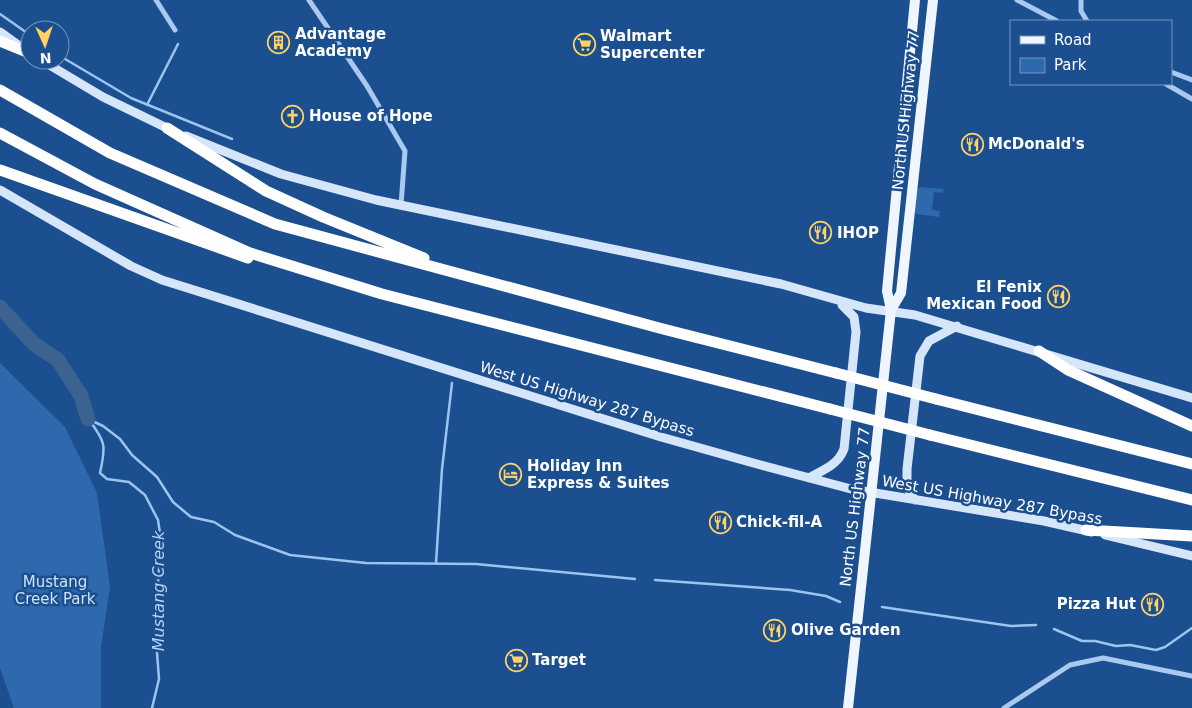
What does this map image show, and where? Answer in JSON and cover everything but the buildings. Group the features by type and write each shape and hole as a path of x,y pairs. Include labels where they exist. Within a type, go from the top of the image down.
{"highway":[{"path":"0,40 20,49"},
{"path":"0,90 110,153 275,224 663,330 1192,464"},
{"path":"166,128 266,191 322,217 460,274"},
{"path":"0,133 95,184 250,252 382,294 830,410 1192,500"},
{"path":"0,170 227,252 254,259 269,258"},
{"path":"1039,351 1068,370 1192,426"},
{"path":"1086,530 1192,536"}],"main road":[{"name":"North US Highway 77","path":"848,708 891,310 887,291 915,0"},
{"name":"North US Highway 77","path":"891,310 901,293 933,0"},
{"path":"0,32 20,46"},
{"path":"912,34 928,38"},
{"path":"58,70 103,97 166,128 280,174 401,206 781,284 836,301 866,308 891,310 957,326 1130,381 1192,398"},
{"name":"West US Highway 287 Bypass","path":"0,190 131,266 162,280 661,437 809,478 871,492 1044,521 1192,556"},
{"path":"809,478 833,465 842,456 844,449 856,324 850,311 836,301"},
{"path":"915,500 907,487 906,476 920,356 929,341 957,326"}],"street":[{"path":"156,0 175,30"},
{"path":"309,0 367,86 405,151 401,206"},
{"path":"1018,0 1055,20"},
{"path":"1081,0 1081,11 1086,20"},
{"path":"1172,72 1192,80"},
{"path":"1168,85 1192,99"},
{"path":"1004,708 1070,665 1103,658 1192,676"}],"green space":[{"path":"920,187 944,189 943,193 934,192 932,210 940,211 939,217 916,214 913,209 915,193"},
{"name":"Mustang Creek Park","path":"0,363 65,427 97,493 110,587 101,647 101,708 14,708 0,668"}],"waterway":[{"path":"0,14 20,28"},
{"path":"147,105 178,44"},
{"path":"70,62 131,98 232,139"},
{"name":"Mustang Creek","path":"0,307 34,344 58,360 81,396 88,419"},
{"path":"436,563 442,469 452,383"},
{"path":"88,419 103,426 120,439 132,455 157,477 173,502 191,517 214,522 235,535 290,555 366,563 476,564 635,579"},
{"name":"Mustang Creek","path":"89,420 102,439 104,450 100,473 107,479 129,482 145,495 158,520 161,540 155,626 159,679 152,708"},
{"path":"655,580 790,590 826,596 840,602"},
{"path":"882,607 1011,626 1036,625"},
{"path":"1054,629 1082,641 1095,641 1116,646 1130,645 1156,650 1165,647 1192,628"}],"place":[{"name":"Advantage Academy","path":"279,43"},
{"name":"Walmart Supercenter","path":"584,45"},
{"name":"House of Hope","path":"293,116"},
{"name":"McDonald's","path":"972,144"},
{"name":"IHOP","path":"821,233"},
{"name":"El Fenix Mexican Food","path":"1058,296"},
{"name":"Holiday Inn Express & Suites","path":"511,475"},
{"name":"Chick-fil-A","path":"720,522"},
{"name":"Pizza Hut","path":"1152,604"},
{"name":"Olive Garden","path":"775,630"},
{"name":"Target","path":"516,660"}]}
